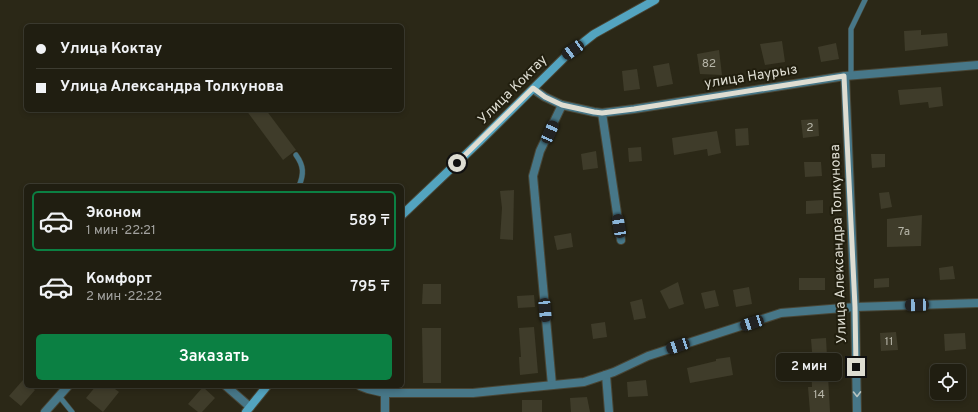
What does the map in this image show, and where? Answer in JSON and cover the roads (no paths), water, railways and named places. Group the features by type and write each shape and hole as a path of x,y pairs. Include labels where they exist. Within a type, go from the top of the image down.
{"street":[{"name":"Улица Коктау","path":"404,213 566,56 594,34 655,0"},
{"name":"улица Наурыз","path":"533,88 545,97 562,105 602,113 848,75 978,65"},
{"name":"Улица Александра Толкунова","path":"848,75 857,412"},
{"path":"552,385 533,176 540,151 562,105"},
{"path":"602,113 621,240"},
{"path":"365,388 473,393 584,382 606,375 648,356 781,313 855,307 978,303"},
{"path":"606,375 609,412"},
{"path":"45,412 66,388"},
{"path":"228,388 248,409 264,388"},
{"path":"385,390 385,412"}],"lane":[{"path":"848,75 851,29 864,0"},
{"path":"296,155 301,162 303,169 300,184"},
{"path":"59,396 72,412"}]}
